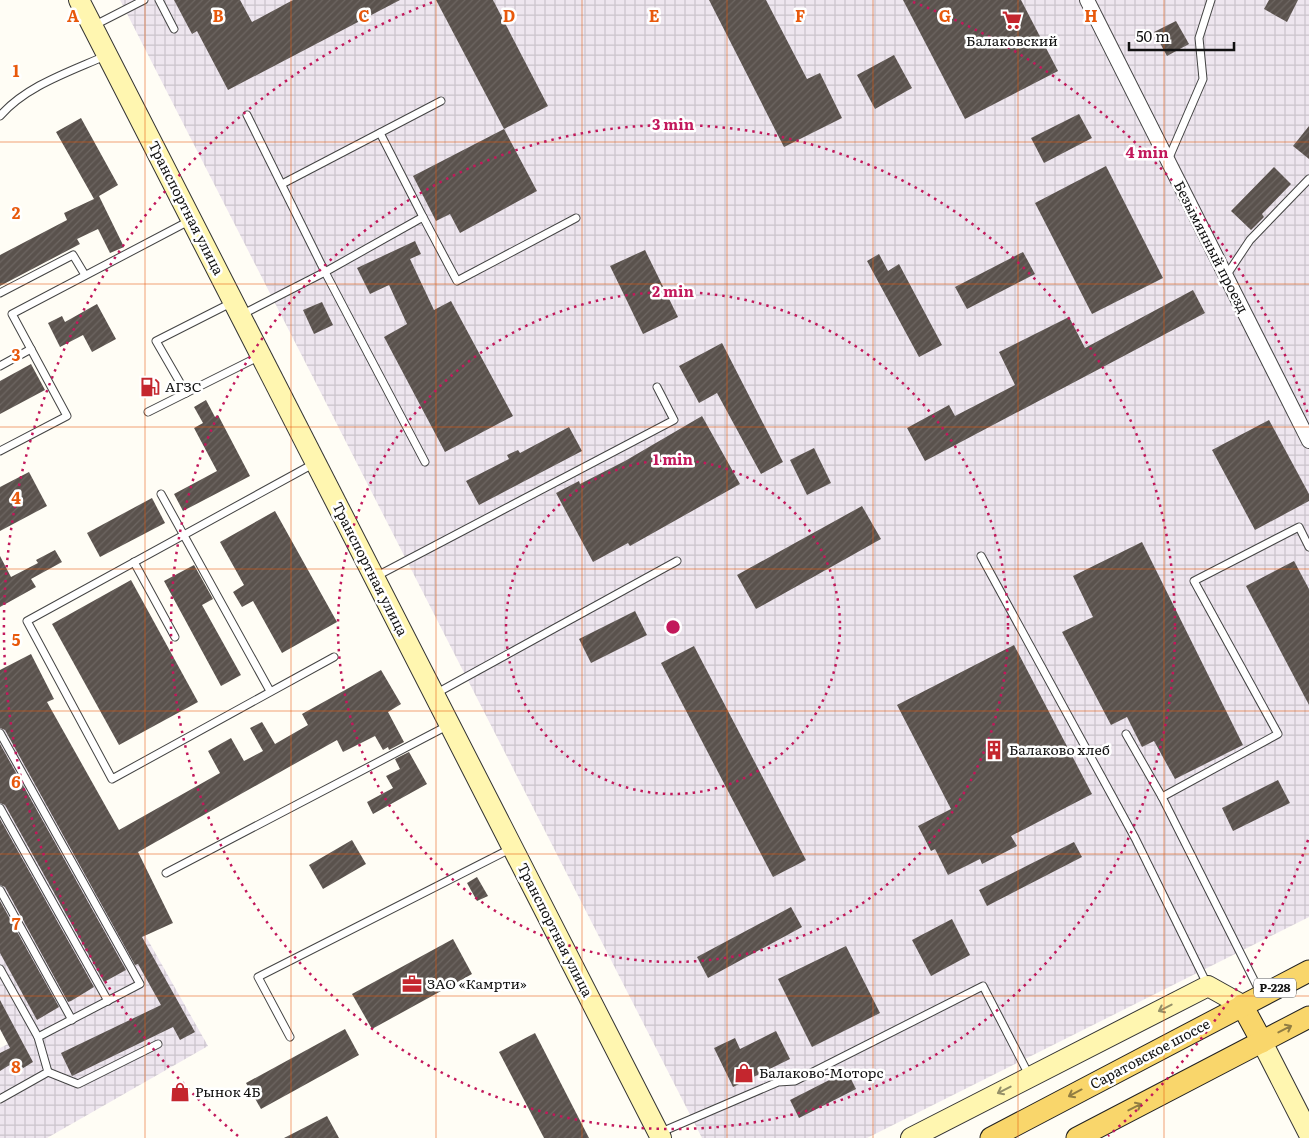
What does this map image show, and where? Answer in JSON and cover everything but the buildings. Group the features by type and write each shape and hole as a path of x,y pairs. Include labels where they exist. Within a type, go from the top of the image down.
{"main road":[{"name":"Транспортная улица","path":"79,0 660,1136"},
{"name":"Саратовское шоссе","path":"991,1138 1309,971"},
{"path":"911,1138 1208,986 1242,1005 1309,1134"},
{"path":"1077,1138 1309,1017"}],"street":[{"name":"Безымянный проезд","path":"1087,0 1308,437"}],"lane":[{"path":"92,26 144,0"},
{"path":"159,0 174,29"},
{"path":"1168,161 1203,79 1199,38 1211,0"},
{"path":"0,116 9,106 40,86 107,55"},
{"path":"282,184 441,101"},
{"path":"247,116 325,272 425,462"},
{"path":"380,133 457,280 576,218"},
{"path":"1226,276 1250,240 1309,179"},
{"path":"186,393 156,341 325,272 423,217"},
{"path":"0,451 67,416 12,314 192,220"},
{"path":"0,293 73,255 85,275"},
{"path":"0,366 31,349"},
{"path":"148,412 261,356"},
{"path":"374,577 674,420 657,387"},
{"path":"316,462 27,622 112,779 334,657"},
{"path":"161,494 270,691"},
{"path":"1162,798 1278,734 1194,581 1299,528 1309,547"},
{"path":"981,556 1136,838 1208,986"},
{"path":"434,694 677,561"},
{"path":"134,562 175,636"},
{"path":"166,873 450,724"},
{"path":"0,733 140,984 38,1038"},
{"path":"1126,734 1162,798 1261,995"},
{"path":"0,808 108,1002"},
{"path":"290,1037 258,977 513,848"},
{"path":"0,890 72,1020"},
{"path":"0,969 38,1038 48,1072"},
{"path":"660,1136 778,1082 795,1081 983,986 1030,1077"},
{"path":"48,1072 78,1084 158,1044"},
{"path":"0,1099 48,1072"}],"shaded area":[{"path":"120,0 1309,0 1309,917 867,1138 702,1138"},
{"path":"0,679 208,1046 47,1138 0,1138 0,1048 8,1044 0,1029"}],"place":[{"name":"Балаковский","path":"1012,20"},
{"name":"АГЗС","path":"150,387"},
{"name":"Балаково хлеб","path":"994,750"},
{"name":"ЗАО «Камрти»","path":"412,984"},
{"name":"Балаково-Моторс","path":"744,1073"},
{"name":"Рынок 4Б","path":"180,1092"}]}
